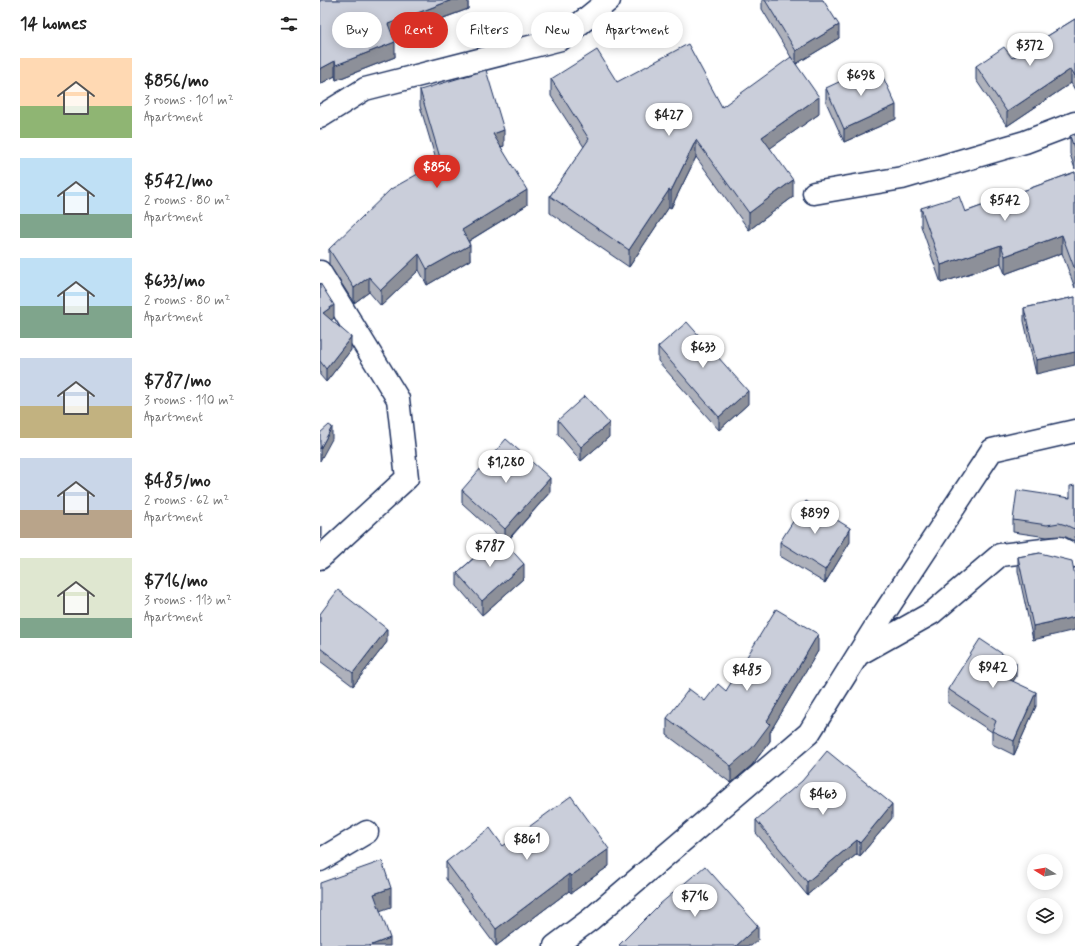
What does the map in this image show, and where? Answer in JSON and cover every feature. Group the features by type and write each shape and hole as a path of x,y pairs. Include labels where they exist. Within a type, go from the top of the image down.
{"street":[{"path":"320,134 326,114 365,89 561,39 609,0"},
{"path":"814,193 902,178 1025,142 1075,123"},
{"path":"320,272 398,399 407,478 320,558"},
{"path":"555,946 591,919 809,733 857,655 992,450 1075,431"},
{"path":"857,655 932,613 1000,555 1060,548 1075,556"},
{"path":"320,860 367,832"}],"building":[{"path":"320,0 452,0 420,12 390,12 390,23 388,24 390,29 390,44 382,47 382,12 332,12 332,48 380,48 336,65 335,61 320,69"},
{"path":"765,0 823,0 839,25 796,51"},
{"path":"1075,19 1075,76 1071,69 1007,112 976,66 1004,47 1012,58"},
{"path":"688,44 722,107 791,57 819,97 762,137 793,180 749,213 696,140 671,191 669,190 629,250 550,196 589,139 551,79 597,50 617,82"},
{"path":"877,64 896,105 844,129 826,88"},
{"path":"486,70 504,130 493,134 527,190 462,230 470,245 427,269 419,254 381,290 369,277 354,288 329,249 391,189 441,161 420,90"},
{"path":"1075,134 1075,151 1070,136"},
{"path":"1075,172 1075,270 1062,235 1005,256 1001,245 941,265 921,208 959,196 965,212"},
{"path":"320,283 334,305 323,313 351,337 326,369 320,361"},
{"path":"1075,297 1075,352 1036,360 1024,308"},
{"path":"687,322 748,391 719,417 658,347"},
{"path":"585,396 609,423 581,447 558,420"},
{"path":"329,425 332,427 320,449 320,433"},
{"path":"506,439 550,478 505,529 462,490"},
{"path":"1075,485 1075,529 1059,523 1047,525 1013,520 1017,490 1070,498 1070,486"},
{"path":"806,501 850,528 825,570 780,542"},
{"path":"499,536 524,564 482,601 457,573"},
{"path":"1040,553 1072,561 1075,576 1075,617 1033,626 1018,557"},
{"path":"338,590 387,629 353,673 320,648 320,614"},
{"path":"776,609 818,634 767,721 770,724 752,748 731,766 667,718 689,689 705,701 718,684 726,691"},
{"path":"980,639 1016,663 1006,678 1036,692 1014,741 992,731 996,721 948,689"},
{"path":"827,751 892,804 860,843 857,840 807,882 756,820 802,781"},
{"path":"571,796 609,849 571,876 569,874 496,929 446,862 490,828 503,846"},
{"path":"382,861 391,888 374,894 390,938 369,946 320,946 320,883"},
{"path":"705,866 758,926 736,946 619,945 660,904"}]}
